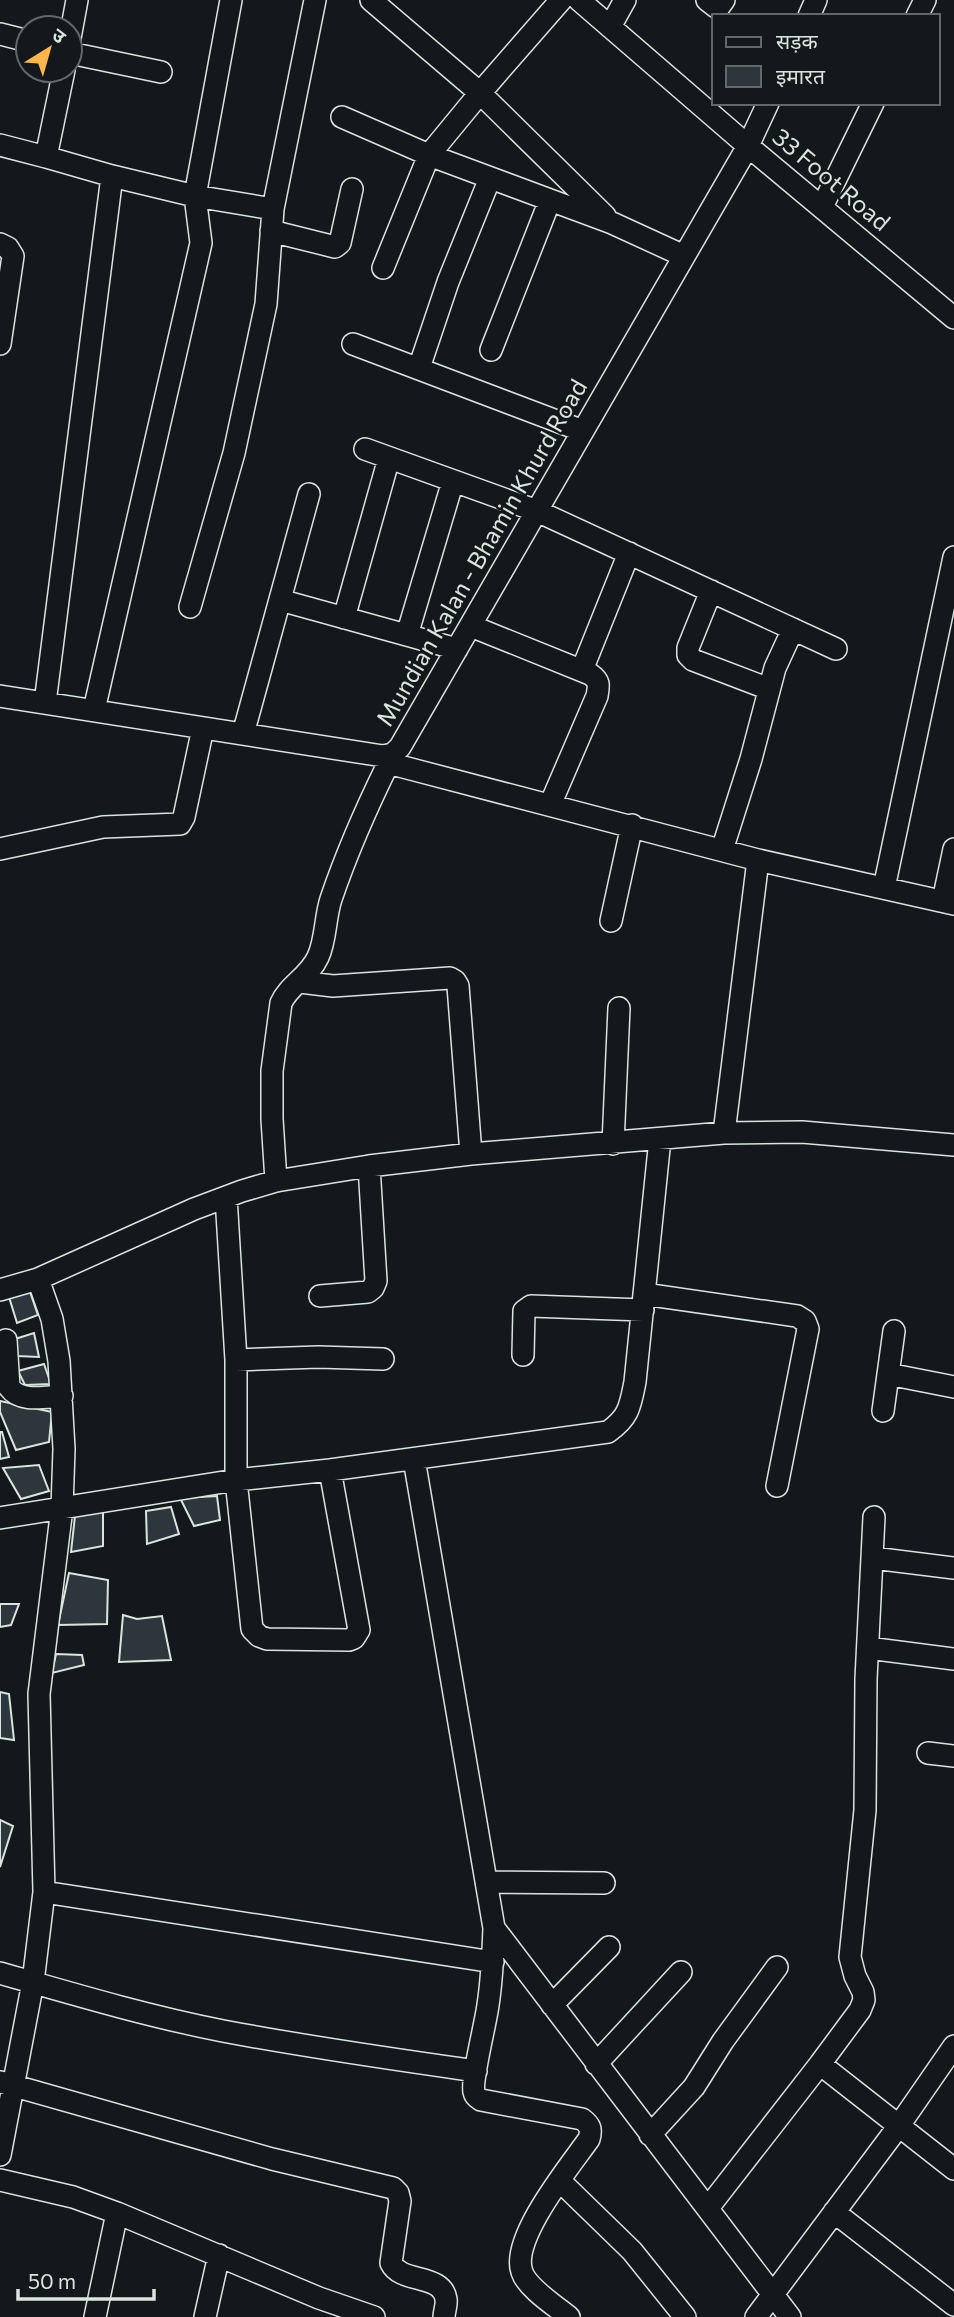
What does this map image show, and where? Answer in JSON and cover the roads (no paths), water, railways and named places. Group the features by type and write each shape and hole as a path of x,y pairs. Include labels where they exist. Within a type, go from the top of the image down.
{"street":[{"path":"94,710 201,243 195,196 231,0"},
{"path":"190,607 234,453 266,304 272,209 314,0"},
{"path":"371,0 480,93 612,223"},
{"path":"383,268 429,155 561,0"},
{"name":"33 Foot Road","path":"579,0 747,146 954,318"},
{"path":"610,27 625,0"},
{"path":"707,0 716,7 724,0"},
{"path":"84,56 161,72"},
{"path":"46,157 61,84"},
{"name":"Mundian Kalan - Bhamin Khurd Road","path":"0,696 391,759 684,256 747,146 767,105"},
{"path":"822,207 872,105"},
{"path":"342,117 429,155 612,223 684,256"},
{"path":"1,149 46,157 195,196 272,209"},
{"path":"45,703 112,176"},
{"path":"419,368 448,282 490,178"},
{"path":"271,231 335,247 339,244 352,189"},
{"path":"491,350 550,200"},
{"path":"0,244 9,248 13,256 0,344"},
{"path":"353,344 583,430"},
{"path":"365,449 537,511 836,649"},
{"path":"344,618 389,458"},
{"path":"407,635 453,481"},
{"path":"243,734 309,494"},
{"path":"582,670 629,553"},
{"path":"884,888 954,557"},
{"path":"711,591 688,648 688,655 693,660 769,689"},
{"path":"280,600 457,649"},
{"path":"471,625 582,670 597,679 597,696 550,805"},
{"path":"722,850 751,760 775,668 793,629"},
{"path":"0,849 103,827 180,824 184,817 203,728"},
{"path":"276,1181 272,1070 281,1003 284,995 309,973 319,955 327,912 341,867 391,759 550,805 758,860 948,903 954,849"},
{"path":"611,921 632,825"},
{"path":"724,1133 758,860"},
{"path":"300,982 333,986 450,978 456,981 471,1154"},
{"path":"613,1144 619,1007"},
{"path":"0,1290 38,1279 183,1214 276,1181 369,1166 471,1154 724,1133 802,1132 954,1145"},
{"path":"0,1518 236,1480 330,1470 608,1432 622,1422 631,1404 660,1139"},
{"path":"320,1296 368,1292 376,1281 369,1166"},
{"path":"226,1198 236,1360 236,1480 252,1629 259,1636 267,1639 349,1640 354,1638 359,1630 330,1470"},
{"path":"0,2155 6,2082 33,1982 44,1892 39,1694 62,1508 62,1396 52,1319 38,1279"},
{"path":"523,1355 524,1311 531,1306 643,1302 797,1316 805,1321 808,1329 777,1486"},
{"path":"883,1411 894,1331"},
{"path":"6,1340 9,1387 14,1394 22,1397 62,1396"},
{"path":"236,1360 318,1357 383,1359"},
{"path":"888,1374 954,1387"},
{"path":"414,1459 494,1928 493,1962 474,2092 481,2101 582,2119 589,2124 592,2131 530,2229 522,2249 522,2272 534,2288 569,2317"},
{"path":"708,2208 820,2064 860,2010 864,2000 850,1957 865,1810 874,1517"},
{"path":"873,1558 954,1568"},
{"path":"868,1648 954,1659"},
{"path":"928,1752 954,1756"},
{"path":"486,1882 604,1883"},
{"path":"44,1892 493,1962"},
{"path":"494,1928 790,2317"},
{"path":"552,2006 609,1947"},
{"path":"650,2135 694,2087 723,2041 777,1967"},
{"path":"596,2064 681,1972"},
{"path":"0,1973 103,2002 220,2030 350,2054 476,2071"},
{"path":"755,2317 953,2050"},
{"path":"820,2064 954,2169"},
{"path":"6,2082 272,2159 393,2188 400,2201 391,2263 393,2269 433,2283 442,2290 446,2300 444,2317"},
{"path":"0,2180 73,2197 117,2213 219,2255 317,2307 374,2317"},
{"path":"560,2180 632,2251 685,2317"},
{"path":"835,2211 954,2305"},
{"path":"95,2317 117,2213"},
{"path":"205,2317 219,2255"}]}
